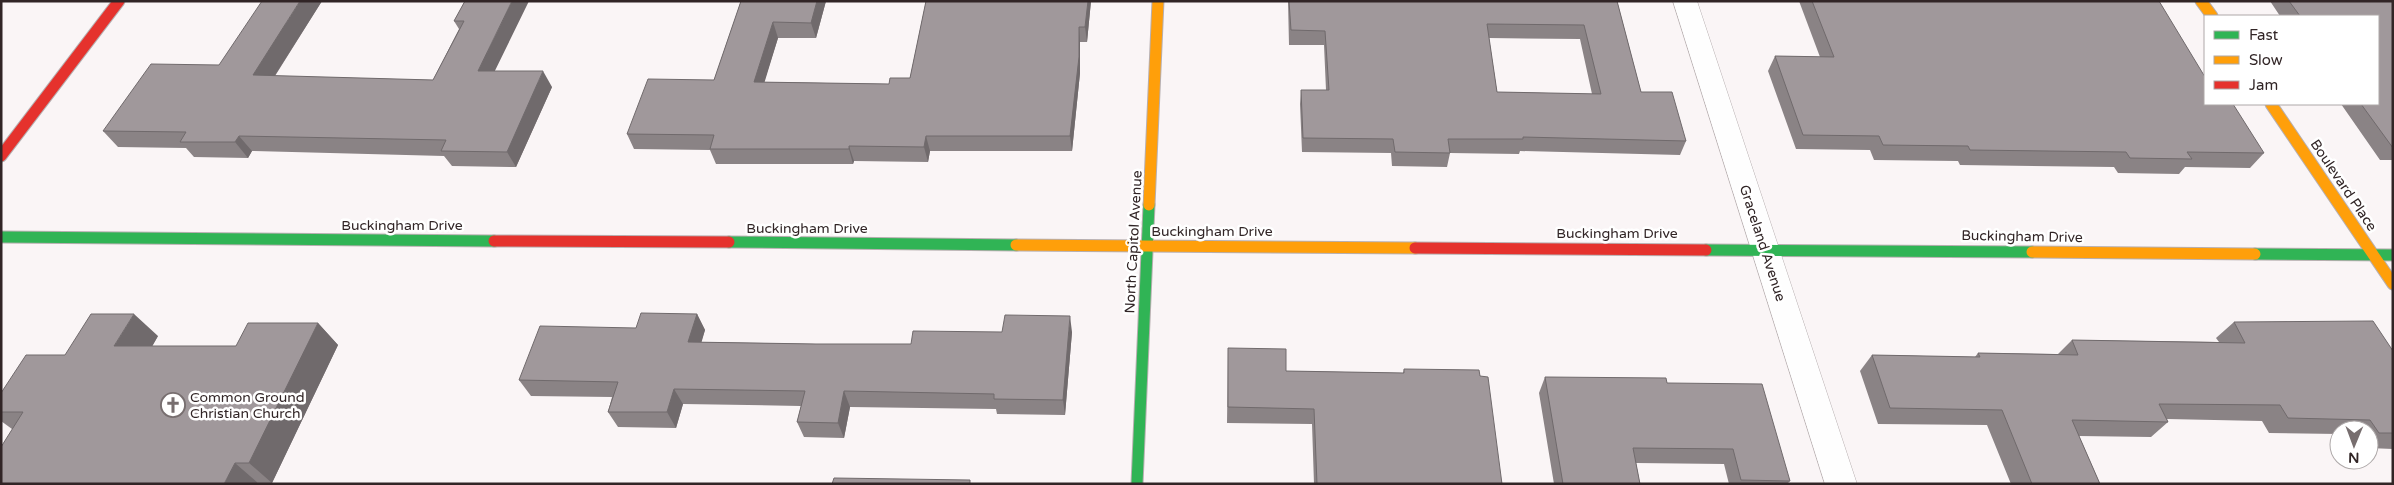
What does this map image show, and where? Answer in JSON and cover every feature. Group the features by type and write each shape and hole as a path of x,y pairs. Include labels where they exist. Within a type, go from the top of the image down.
{"street":[{"path":"1,156 119,1"},
{"name":"North Capitol Avenue","path":"1137,484 1158,1"},
{"name":"Graceland Avenue","path":"1686,1 1841,484"},
{"path":"2202,1 2211,15"},
{"name":"Boulevard Place","path":"2272,105 2393,284"},
{"name":"Buckingham Drive","path":"1,237 2393,255"}],"building":[{"path":"262,1 300,1 253,75 433,80 464,21 454,21 465,1 512,1 478,71 543,71 507,152 441,151 446,140 239,136 235,142 180,142 186,132 103,131 151,64 219,65"},
{"path":"741,1 817,1 811,23 773,22 754,82 889,84 890,78 910,78 926,1 1088,1 1085,27 1079,27 1079,57 1070,136 926,136 924,147 849,146 849,149 710,149 714,135 627,134 648,79 714,80"},
{"path":"1289,1 1617,1 1641,92 1672,92 1686,141 1523,137 1523,139 1448,139 1450,153 1395,152 1393,139 1303,138 1301,90 1329,90 1325,31 1291,30","holes":["1487,24 1584,25 1601,94 1497,92"]},
{"path":"1812,1 2159,1 2204,75 2204,105 2234,105 2264,153 2187,152 2192,159 2130,158 2126,152 1970,150 1968,146 1883,145 1879,136 1803,135 1775,56 1834,57"},
{"path":"2289,1 2393,1 2393,148 2362,105 2379,105 2379,15 2299,15"},
{"path":"641,313 697,314 688,342 816,344 911,344 913,331 1002,332 1005,315 1070,316 1063,400 994,399 994,394 844,391 838,423 797,422 805,391 674,389 667,412 608,412 618,382 519,380 540,326 636,328"},
{"name":"Common Ground Christian Church","path":"91,314 134,314 114,346 236,346 248,323 318,323 249,463 235,463 224,484 1,484 1,447 23,412 1,412 1,393 26,355 65,355"},
{"path":"2373,321 2393,351 2393,433 2379,433 2379,420 2288,418 2280,405 2159,404 2168,422 2072,420 2100,484 2032,484 2002,410 1890,408 1872,355 1980,357 1978,353 2078,355 2072,340 2245,343 2234,322"},
{"path":"1228,348 1286,349 1286,371 1404,373 1404,369 1479,370 1480,376 1488,377 1502,484 1317,484 1314,409 1228,407"},
{"path":"1545,377 1666,378 1667,383 1762,384 1790,481 1741,480 1733,449 1633,448 1640,484 1563,484"},
{"path":"834,478 970,480 970,484 832,484"}],"traffic: fast":[{"path":"1137,484 1149,205"},
{"path":"1,237 494,241"},
{"path":"729,242 1016,245"},
{"path":"1706,250 2032,252"},
{"path":"2255,254 2393,255"}],"traffic: slow":[{"path":"1149,205 1158,1"},
{"path":"2201,1 2211,15"},
{"path":"2272,105 2393,284"},
{"path":"1016,245 1415,248"},
{"path":"2032,252 2255,254"}],"traffic: jam":[{"path":"1,156 119,1"},
{"path":"494,241 729,242"},
{"path":"1415,248 1706,250"}],"place":[{"name":"Common Ground Christian Church","path":"173,405"}]}
